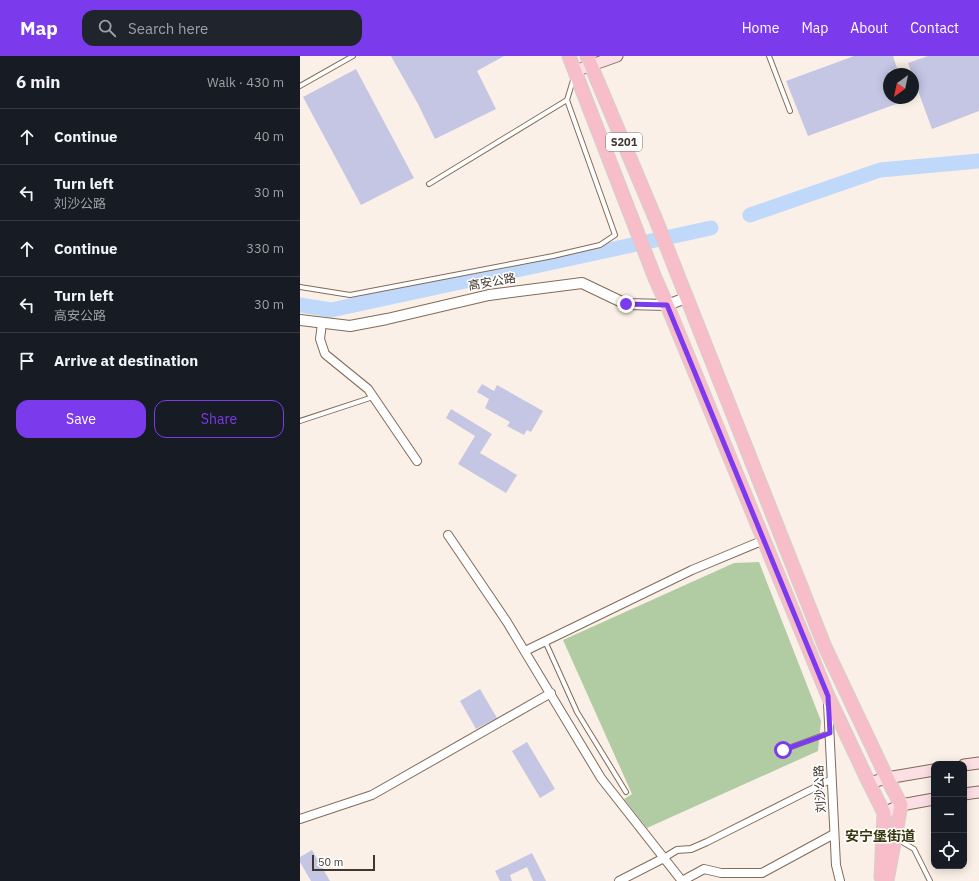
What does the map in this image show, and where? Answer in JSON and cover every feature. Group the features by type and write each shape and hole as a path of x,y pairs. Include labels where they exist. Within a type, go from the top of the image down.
{"main road":[{"name":"S201","path":"569,56 655,278 828,696 884,812"},
{"path":"575,71 589,61 617,56"},
{"name":"S201","path":"589,61 602,87 656,220 824,647 901,804"},
{"path":"967,765 979,763"},
{"path":"869,783 887,778 931,771"},
{"path":"967,794 979,792"},
{"path":"880,881 884,812 901,804 931,799"},
{"path":"887,881 901,804"}],"street":[{"name":"高安公路","path":"300,320 350,326 387,319 489,295 582,283 626,304 667,305 686,298"},
{"path":"322,323 320,339 325,354 368,389 417,461"},
{"path":"448,535 507,622 602,778 682,881 704,869 722,873 762,873 834,834"},
{"path":"525,651 692,570 764,540"},
{"path":"300,819 372,795 551,693"},
{"name":"刘沙公路","path":"828,696 836,865 840,881"},
{"path":"619,881 664,858 676,850 691,849 709,841 832,779"}],"lane":[{"path":"300,86 353,56"},
{"path":"770,56 790,111"},
{"path":"300,287 350,295 553,256 600,245 615,235 566,100 575,71"},
{"path":"429,184 566,100"},
{"path":"300,421 373,397"},
{"path":"545,641 577,712 626,792"},
{"path":"783,750 830,733"},
{"path":"895,838 914,849 930,881"}],"green space":[{"path":"759,562 821,721 818,751 647,828 624,799 632,794 563,640 734,563"}],"building":[{"path":"391,56 504,56 477,71 496,109 435,139 418,104"},
{"path":"854,56 893,56 897,68 883,68 883,104 896,104 808,136 786,81"},
{"path":"928,56 979,56 979,111 932,129 919,93 919,68 910,68 908,63"},
{"path":"356,69 414,178 361,205 303,97"},
{"path":"482,384 494,391 497,385 543,411 531,432 527,430 524,435 507,426 510,422 485,408 489,399 477,392"},
{"path":"451,409 492,434 480,453 517,475 506,493 458,464 475,436 446,418"},
{"path":"480,689 497,718 476,729 460,701"},
{"path":"527,742 555,789 540,798 512,751"},
{"path":"312,850 330,881 311,881 300,862 300,857"},
{"path":"532,853 546,881 533,881 527,867 510,875 512,881 500,881 495,871"}],"waterway":[{"path":"750,215 880,170 979,161"},
{"path":"300,305 331,310 711,228"}],"district":[{"name":"安宁堡街道","path":"880,836"}],"route":[{"path":"626,304 667,305 828,696 830,733 783,750"}]}
